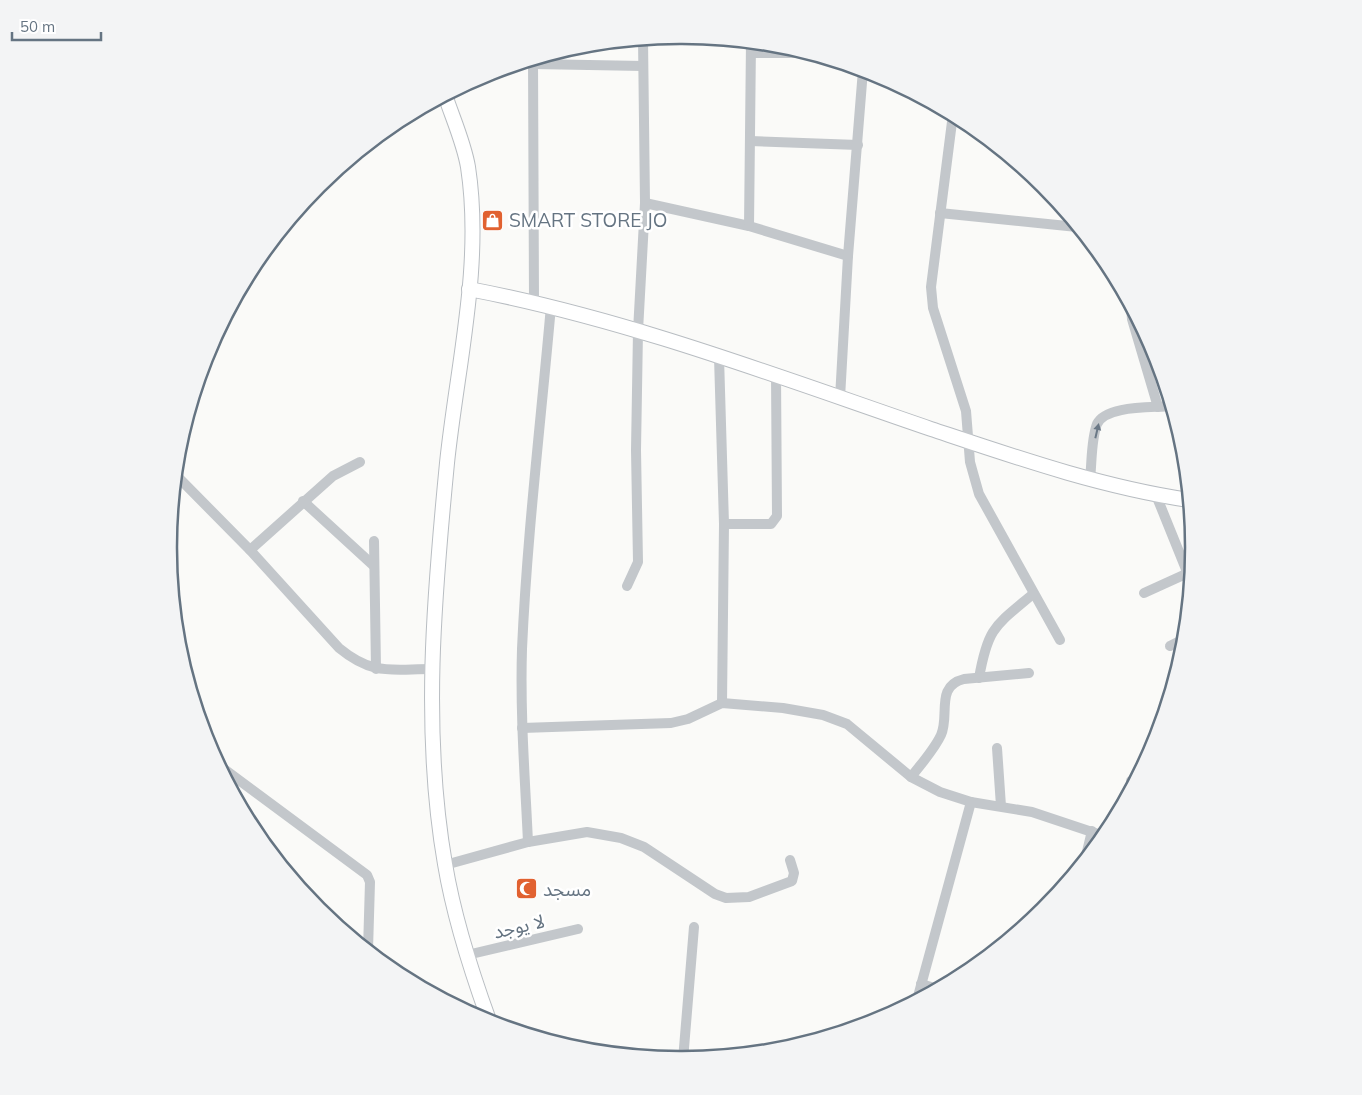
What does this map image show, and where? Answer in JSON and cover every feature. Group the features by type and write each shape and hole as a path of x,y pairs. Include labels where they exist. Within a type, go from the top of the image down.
{"street":[{"path":"627,586 638,562 636,450 638,331 645,203 643,45"},
{"path":"749,226 751,49"},
{"path":"546,62 643,66"},
{"path":"534,66 534,301"},
{"path":"840,398 848,256 862,78"},
{"path":"447,102 467,164 472,211 469,289 446,470 433,626 432,669 438,806 445,864 467,955 486,1012"},
{"path":"952,123 931,287 933,308 961,390 969,441 970,462 979,494 1060,640"},
{"path":"750,141 858,145"},
{"path":"645,203 749,226 848,256"},
{"path":"940,213 1069,226"},
{"path":"469,289 534,301 638,331 718,358 776,374 840,398 1090,479 1156,495 1182,499"},
{"path":"528,842 522,728 522,651 526,580 551,306"},
{"path":"1139,338 1158,407"},
{"path":"718,358 724,524 722,704"},
{"path":"724,524 771,524 777,516 776,374"},
{"path":"1090,479 1096,430 1102,418 1112,412 1165,406"},
{"path":"250,550 303,501 340,472 360,462"},
{"path":"182,481 250,550 339,648 363,665 376,669 432,669"},
{"path":"1156,495 1184,565"},
{"path":"303,501 374,566"},
{"path":"374,541 376,669"},
{"path":"1144,593 1184,578"},
{"path":"979,678 985,646 992,632 1002,620 1033,594"},
{"path":"1170,646 1175,643"},
{"path":"911,777 942,732 945,697 949,687 958,680 1029,674"},
{"path":"522,728 671,723 688,719 722,704 783,708 823,715 847,724 911,777 940,792 971,802 1032,812 1096,833"},
{"path":"997,748 1001,806"},
{"path":"231,775 367,875 370,882 368,942"},
{"path":"919,991 971,802"},
{"path":"1089,842 1092,831"},
{"path":"445,864 528,842 587,832 621,838 644,847 715,894 737,899 792,881 794,873 790,860"},
{"path":"684,1051 694,927"},
{"name":"لا يوجد","path":"467,955 578,929"},
{"path":"921,984 929,986"}],"place":[{"name":"SMART STORE JO","path":"493,220"},
{"name":"مسجد","path":"527,889"}]}
